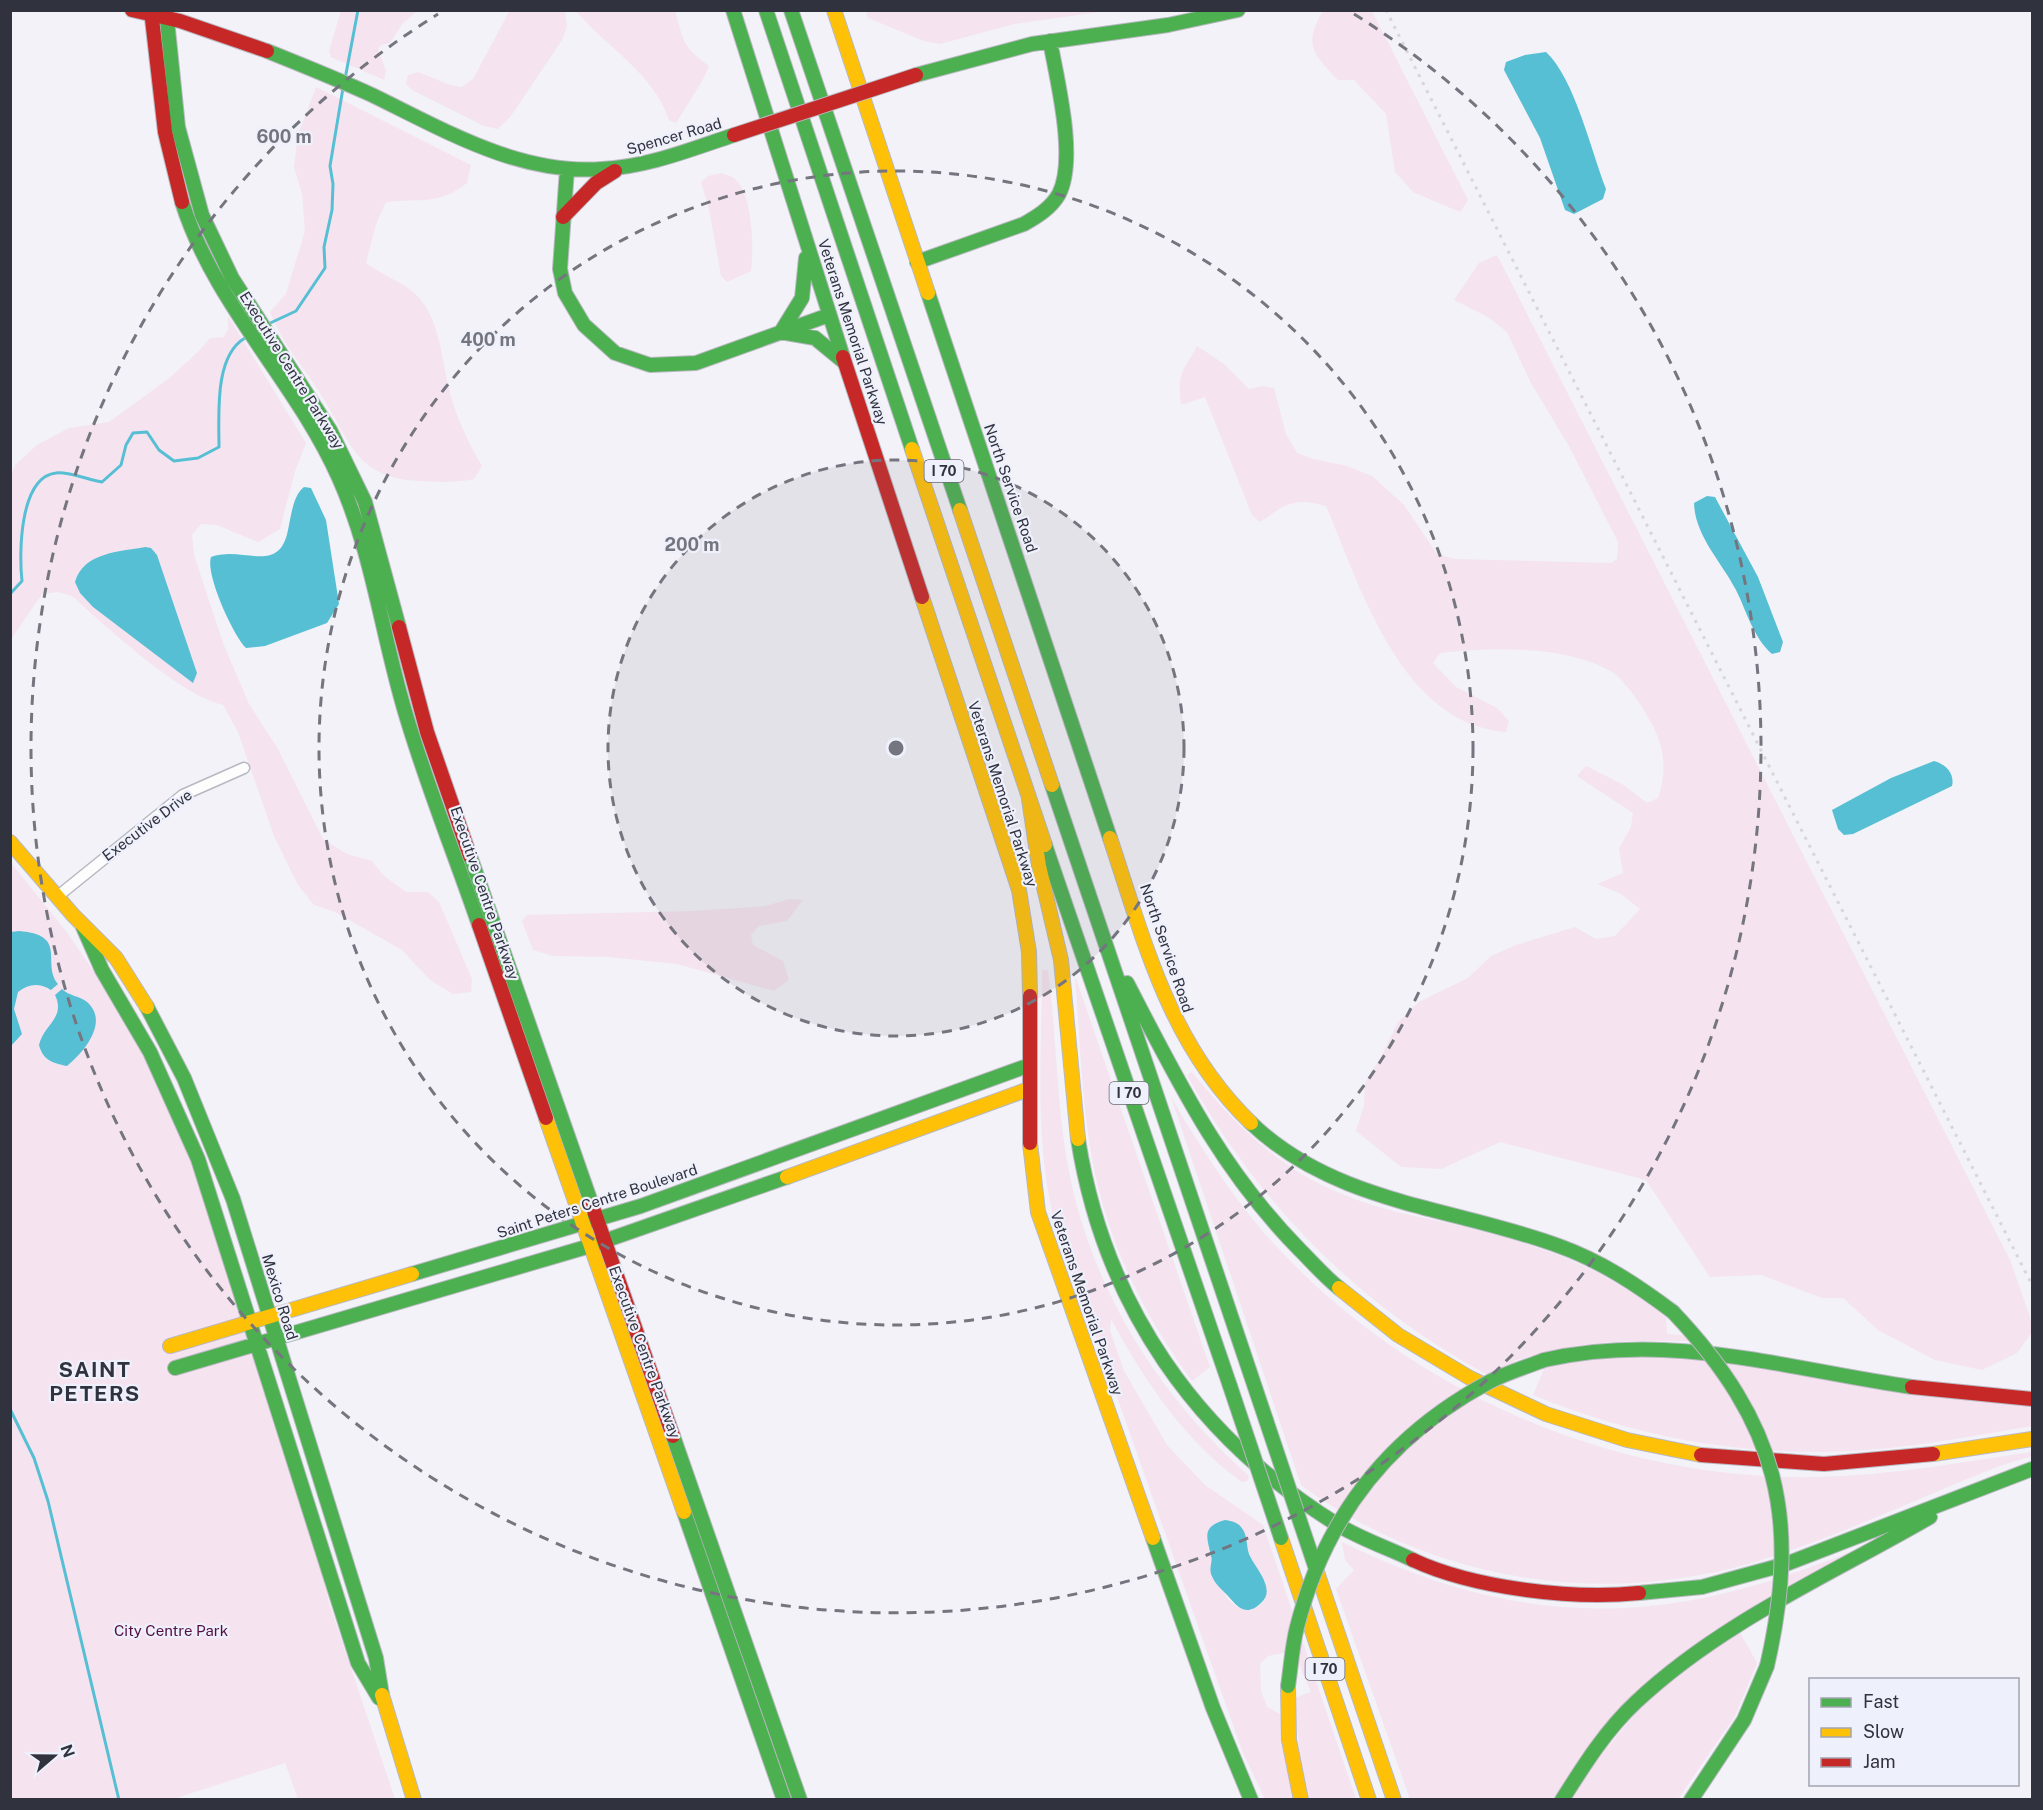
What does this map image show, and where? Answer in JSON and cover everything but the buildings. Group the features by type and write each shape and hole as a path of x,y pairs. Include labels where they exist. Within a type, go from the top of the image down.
{"main road":[{"name":"Spencer Road","path":"132,10 167,14 322,73 480,147 534,165 567,169 623,168 667,157 982,54 1050,41 1190,23 1238,10"},
{"name":"Veterans Memorial Parkway","path":"733,10 806,246 1019,890 1030,971 1026,1090 1030,1174 1048,1245 1213,1708 1251,1800"},
{"name":"I 70","path":"766,10 1029,799 1369,1800"},
{"name":"I 70","path":"791,10 1394,1800"},
{"name":"North Service Road","path":"834,10 1160,987 1172,1016 1199,1065 1233,1105 1268,1138 1321,1172 1352,1186 1399,1201 1562,1245 1617,1270 1673,1312 1698,1336 1728,1374 1758,1432 1772,1471 1782,1521 1784,1574 1778,1624 1767,1666 1744,1720 1691,1800"},
{"name":"Executive Centre Parkway","path":"151,12 160,117 173,177 201,248 236,315 330,430 365,502 427,732 800,1800"},
{"name":"Executive Centre Parkway","path":"167,14 172,85 184,156 202,215 271,355 320,442 351,505 368,561 406,716 784,1800"},
{"path":"917,262 1024,224 1040,216 1056,199 1062,188 1067,165 1050,41"},
{"path":"562,217 596,183 623,168"},
{"path":"567,169 560,269 565,293 584,325 615,353 650,365 696,363 829,315"},
{"path":"781,332 798,311 803,297 806,246"},
{"path":"781,332 815,338 845,363"},
{"path":"1029,799 1036,854 1060,958 1080,1159 1102,1243 1137,1322 1175,1381 1231,1445 1275,1484 1356,1535 1418,1563 1496,1586 1562,1595 1594,1596 1671,1592 1736,1580 1809,1556 1975,1489 2032,1469"},
{"name":"Mexico Road","path":"10,842 82,926 110,949 122,965 186,1082 211,1137 233,1199 274,1338 376,1658 384,1707 414,1800"},
{"name":"Mexico Road","path":"82,926 95,961 142,1038 185,1128 206,1180 358,1663 384,1707"},
{"path":"1100,931 1201,1125 1222,1157 1266,1214 1314,1265 1367,1312 1424,1353 1472,1380 1520,1404 1587,1430 1655,1448 1723,1460 1795,1465 1867,1462 2032,1439"},
{"name":"Saint Peters Centre Boulevard","path":"170,1346 599,1220 1027,1066"},
{"path":"175,1368 590,1246 734,1197 1026,1090"},
{"path":"1301,1800 1289,1740 1288,1686 1297,1616 1311,1574 1337,1520 1366,1479 1406,1437 1450,1403 1497,1378 1544,1360 1599,1350 1664,1347 1905,1386 2029,1399"},
{"path":"1562,1800 1583,1764 1619,1718 1646,1690 1686,1658 1727,1630 1912,1528 1975,1489"}],"street":[{"name":"Executive Drive","path":"58,896 183,795 244,768"}],"green space":[{"path":"510,10 565,11 567,27 562,40 511,116 498,129 484,126 412,90 406,84 408,75 418,72 450,85 462,87 473,79"},
{"path":"866,10 1107,11 1014,24 940,44 924,41 868,18"},
{"path":"341,11 417,11 403,23 390,43 381,45 378,49 386,71 384,80 331,57 329,51"},
{"path":"576,11 675,11 685,43 709,66 676,123 669,120 662,103 641,74"},
{"path":"1323,11 1372,11 1468,200 1460,212 1413,192 1395,172 1386,114 1354,80 1338,80 1317,55 1312,41 1313,32"},
{"path":"316,87 471,165 467,183 447,195 428,200 386,202 376,224 366,263 413,292 430,315 436,329 456,411 482,466 474,479 440,482 397,478 366,464 347,439 318,390 286,343 270,312 286,294 305,231 302,194 294,167 298,135"},
{"path":"722,173 734,178 746,197 752,236 751,271 727,282 721,276 709,209 701,182 708,176"},
{"path":"1497,255 2010,1260 2030,1317 2032,1332 2017,1353 1982,1370 1935,1360 1878,1330 1843,1298 1822,1298 1761,1275 1710,1277 1646,1180 1500,1142 1441,1169 1401,1167 1356,1131 1364,1105 1365,1083 1398,1022 1419,1002 1468,978 1491,956 1516,945 1575,927 1596,939 1615,936 1640,909 1621,894 1597,884 1623,873 1619,849 1631,827 1633,813 1577,776 1586,766 1622,784 1647,803 1658,798 1661,788 1664,767 1661,748 1654,728 1642,707 1617,675 1594,663 1573,657 1505,649 1440,653 1433,663 1456,687 1497,708 1509,721 1506,732 1470,723 1438,705 1412,679 1390,647 1354,575 1326,506 1297,502 1260,522 1252,515 1205,397 1181,405 1181,379 1197,346 1224,364 1249,389 1262,386 1274,388 1286,434 1297,453 1347,466 1372,476 1404,505 1437,554 1455,559 1611,563 1617,559 1618,542 1570,448 1531,383 1507,332 1488,317 1454,300 1479,263"},
{"path":"228,316 306,443 295,471 280,529 258,542 217,525 201,524 192,535 194,555 223,643 249,704 278,749 323,839 347,854 372,861 384,876 406,892 428,892 439,902 472,979 471,992 453,994 430,980 402,950 335,912 314,905 298,885 274,836 238,732 223,705 185,688 165,674 124,642 72,596 58,592 42,594 11,639 10,480 15,465 37,445 69,428 109,422 168,379 210,338 224,337 228,329","holes":["151,548 157,555 191,656 96,558"]},
{"name":"City Centre Park","path":"11,863 66,931 101,982 155,1077 194,1164 321,1570 329,1603 395,1799 298,1799 285,1763 173,1799 11,1799"},
{"path":"789,899 803,900 787,921 759,926 751,935 753,945 783,961 789,980 774,991 677,964 609,957 553,956 533,950 522,921 527,915 692,911 766,906"},
{"path":"1042,970 1048,970 1065,1151 1081,1220 1096,1262 1114,1303 1160,1378 1187,1413 1249,1476 1247,1481 1242,1482 1221,1466 1167,1408 1137,1364 1111,1319 1110,1330 1124,1371 1167,1445 1205,1485 1263,1525 1356,1799 1307,1799 1302,1777 1294,1698 1311,1692 1293,1651 1268,1656 1260,1664 1261,1691 1267,1707 1280,1714 1294,1799 1265,1799 1243,1753 1053,1216 1047,1185 1041,1124","holes":["1244,1532 1250,1556 1265,1582 1265,1600 1259,1606 1244,1609 1230,1602 1226,1596 1212,1558"]},
{"path":"1075,976 1210,1367 1192,1381 1174,1356 1143,1303 1129,1276 1107,1218 1088,1135"},
{"path":"1192,1072 1224,1109 1259,1143 1298,1172 1319,1184 1369,1204 1510,1239 1565,1258 1617,1283 1666,1318 1667,1334 1690,1336 1691,1341 1623,1341 1559,1349 1514,1361 1503,1383 1453,1355 1406,1324 1362,1290 1321,1253 1283,1213 1248,1170 1216,1124 1187,1075"},
{"path":"1171,1097 1239,1202 1265,1234 1320,1289 1380,1338 1445,1380 1515,1415 1588,1443 1663,1463 1739,1474 1844,1476 1925,1468 2032,1452 2032,1456 1997,1467 1800,1547 1733,1568 1677,1579 1620,1583 1563,1582 1507,1574 1452,1561 1399,1542 1349,1516 1301,1485"},
{"path":"1648,1352 2032,1405 2032,1426 1887,1448 1823,1452 1780,1451 1738,1448 1655,1434 1573,1410 1533,1395 1545,1367 1559,1362"},
{"path":"1342,1542 1409,1571 1474,1592 1537,1604 1598,1608 1660,1605 1724,1593 1789,1575 1857,1549 1713,1631 1554,1799 1410,1799 1336,1589 1354,1570 1345,1560"},
{"path":"1739,1631 1757,1663 1735,1716 1678,1799 1569,1800 1583,1777 1649,1697"}],"water":[{"path":"1546,52 1566,79 1574,97 1606,189 1603,199 1574,214 1565,210 1540,138 1504,70 1506,62 1525,55"},
{"path":"304,487 311,488 326,520 339,604 327,623 265,646 246,648 234,631 221,604 212,577 211,557 223,554 268,556 277,552 288,530 297,495"},
{"path":"1707,496 1715,497 1758,577 1783,642 1780,652 1772,654 1760,640 1736,590 1704,537 1695,515 1694,503"},
{"path":"151,548 157,555 197,673 193,683 93,607 80,593 75,582 80,572 94,559 114,552"},
{"path":"1934,761 1949,770 1952,786 1853,834 1844,835 1838,829 1832,810 1891,778"},
{"path":"19,931 44,938 49,944 53,976 58,984 51,990 34,985 18,992 14,1009 22,1034 11,1046 11,932"},
{"path":"62,989 87,1002 96,1019 92,1037 67,1066 49,1060 39,1045 56,1015 58,1003 55,995"},
{"path":"1225,1520 1236,1523 1243,1530 1249,1554 1266,1585 1267,1591 1261,1603 1249,1610 1240,1608 1216,1584 1211,1574 1209,1529"}],"waterway":[{"path":"345,79 358,10"},
{"path":"266,325 296,311 325,268 324,247 332,210 333,184 330,166 343,88"},
{"path":"10,594 22,581 22,536 28,502 35,488 44,478 60,473 102,482 121,465 126,445 133,433 147,432 159,450 174,461 198,458 219,447 219,403 223,372 235,347 245,338"},
{"path":"10,1409 34,1458 48,1501 119,1800"}],"railway":[{"path":"1386,10 2032,1285"}],"traffic: fast":[{"path":"166,10 178,127 202,215 232,278 330,430 365,502 399,627"},
{"path":"733,10 843,357"},
{"path":"766,10 912,449"},
{"path":"791,10 960,510"},
{"path":"916,75 1032,44 1168,25 1238,10"},
{"path":"917,262 1024,224 1048,208 1056,199 1064,179 1066,140 1061,97 1050,41"},
{"path":"267,51 359,89 483,147 541,165 571,169 619,168 669,156 734,135"},
{"path":"567,169 560,269 565,293 584,325 615,353 650,365 696,363 829,315"},
{"path":"182,202 196,240 214,275 301,409 339,478 351,507 369,566 414,742 479,925"},
{"path":"781,332 802,298 806,258"},
{"path":"928,293 1110,838"},
{"path":"786,333 815,338 843,361"},
{"path":"1052,785 1266,1420"},
{"path":"1045,845 1230,1386"},
{"path":"470,856 592,1205"},
{"path":"83,927 102,970 150,1052 198,1159 358,1663 379,1698"},
{"path":"1127,983 1183,1089 1246,1188 1319,1270 1339,1288"},
{"path":"147,1007 184,1078 233,1199 376,1658 382,1695"},
{"path":"412,1274 641,1206 1027,1066"},
{"path":"1251,1123 1284,1150 1320,1171 1397,1200 1559,1246 1618,1274 1673,1312"},
{"path":"1078,1139 1091,1200 1110,1257 1134,1311 1164,1361 1200,1408 1241,1451 1287,1490 1338,1525 1413,1560"},
{"path":"175,1368 590,1246 787,1177"},
{"path":"1673,1312 1709,1353 1737,1393 1758,1434 1772,1475 1780,1518 1781,1564 1777,1613 1767,1666"},
{"path":"1544,1360 1591,1352 1638,1349 1683,1351 1774,1363 1912,1387"},
{"path":"1288,1686 1295,1634 1309,1587 1343,1515 1366,1484 1391,1454 1420,1428 1453,1404 1489,1382 1544,1360"},
{"path":"1230,1386 1281,1538"},
{"path":"1266,1420 1316,1569"},
{"path":"673,1436 800,1800"},
{"path":"1639,1593 1702,1587 1786,1564 2032,1469"},
{"path":"684,1512 784,1800"},
{"path":"1562,1800 1587,1761 1615,1724 1669,1673 1777,1601 1930,1517"},
{"path":"1153,1538 1213,1708 1251,1800"},
{"path":"1691,1800 1744,1720 1767,1666"}],"traffic: slow":[{"path":"834,10 928,293"},
{"path":"912,449 1045,845"},
{"path":"960,510 1052,785"},
{"path":"922,597 1019,890 1029,952 1030,996"},
{"path":"1029,799 1039,866 1061,960 1078,1139"},
{"path":"1110,838 1148,953 1180,1026 1199,1060 1223,1092 1251,1123"},
{"path":"10,842 73,915 116,958 147,1007"},
{"path":"787,1177 1026,1090"},
{"path":"546,1118 684,1512"},
{"path":"1030,1143 1038,1212 1153,1538"},
{"path":"170,1346 412,1274"},
{"path":"1339,1288 1398,1335 1470,1378 1546,1414 1627,1440 1701,1455"},
{"path":"1933,1454 2032,1439"},
{"path":"1281,1538 1369,1800"},
{"path":"1316,1569 1394,1800"},
{"path":"1288,1686 1289,1740 1301,1800"},
{"path":"382,1695 414,1800"}],"traffic: jam":[{"path":"132,10 180,21 267,51"},
{"path":"151,10 165,132 182,202"},
{"path":"734,135 916,75"},
{"path":"563,217 596,183 615,171"},
{"path":"843,357 922,597"},
{"path":"399,627 427,732 470,856"},
{"path":"479,925 546,1118"},
{"path":"1030,996 1030,1143"},
{"path":"592,1205 673,1436"},
{"path":"1912,1387 2032,1399"},
{"path":"1701,1455 1824,1464 1933,1454"},
{"path":"1413,1560 1464,1578 1524,1590 1584,1595 1639,1593"}],"district":[{"name":"SAINT PETERS","path":"95,1381"}]}
